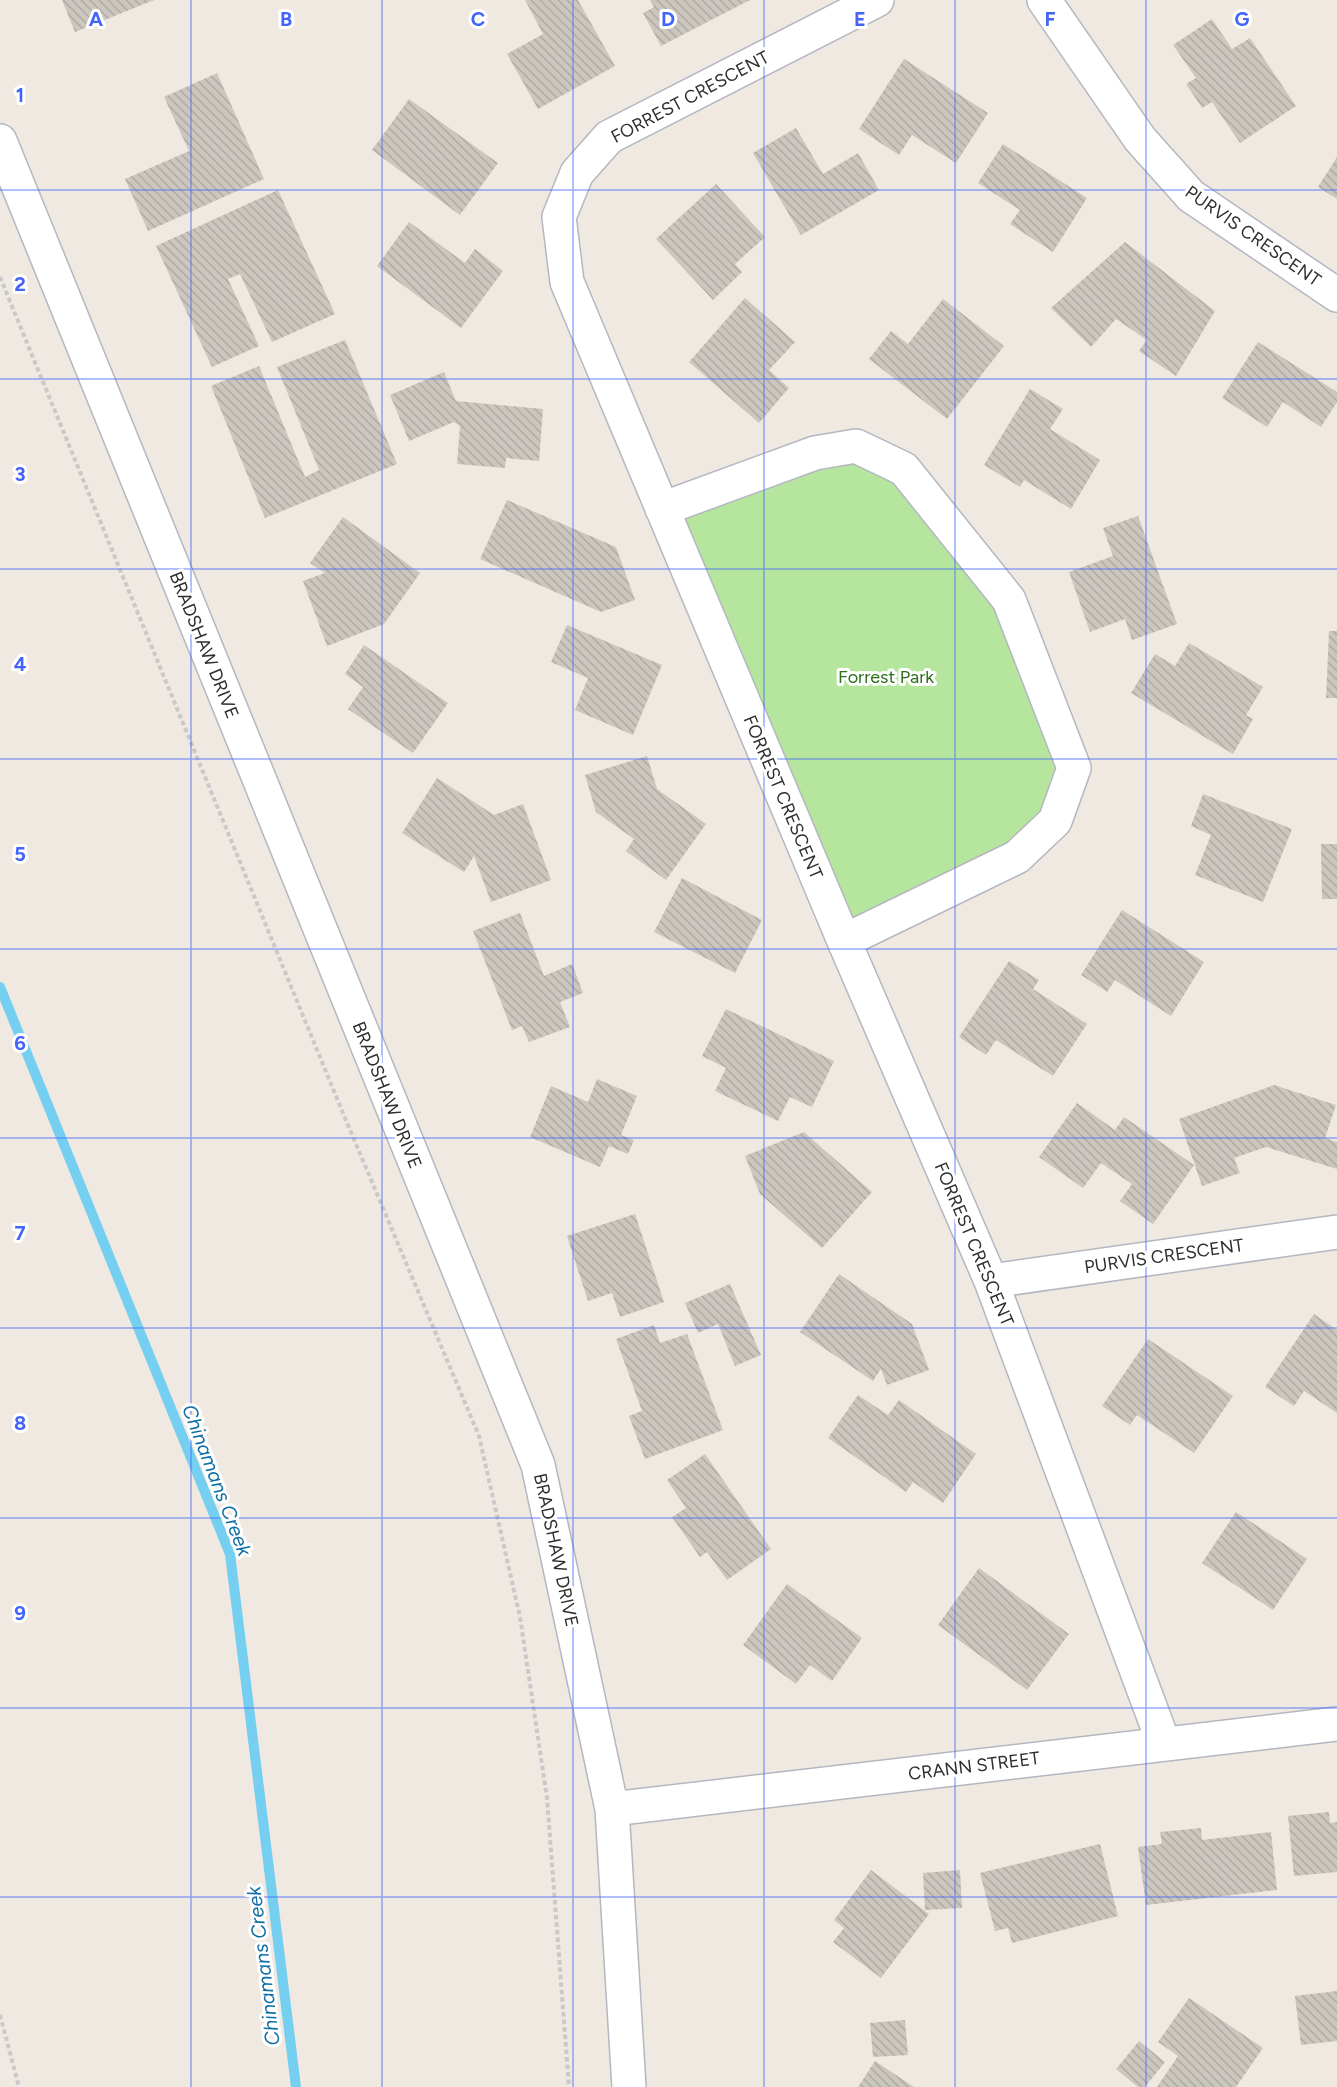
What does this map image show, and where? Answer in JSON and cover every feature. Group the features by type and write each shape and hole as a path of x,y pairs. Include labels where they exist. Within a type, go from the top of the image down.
{"street":[{"name":"FORREST CRESCENT","path":"877,0 609,137 578,173 559,216 567,282 844,940 992,1281 1164,1744"},
{"name":"PURVIS CRESCENT","path":"1044,0 1140,139 1191,196 1337,294"},
{"name":"BRADSHAW DRIVE","path":"0,141 538,1465 612,1809 629,2087"},
{"path":"662,509 815,453 855,446 904,469 1009,600 1074,768 1055,820 1017,856 844,940"},
{"name":"PURVIS CRESCENT","path":"992,1281 1337,1232"},
{"name":"CRANN STREET","path":"612,1809 1337,1724"}],"path":[{"path":"0,277 340,1107 479,1436 520,1617 547,1798 569,2087"},
{"path":"0,2015 19,2087"}],"green space":[{"name":"Forrest Park","path":"815,453 904,469 1009,600 1074,768 1055,821 844,941 662,509"}],"building":[{"path":"62,0 154,0 75,32"},
{"path":"525,0 578,0 615,66 538,109 507,54 543,34"},
{"path":"650,0 750,0 661,46 643,13 654,7"},
{"path":"1212,19 1232,49 1250,38 1296,106 1240,143 1212,102 1202,108 1186,84 1196,78 1173,45"},
{"path":"904,59 988,113 956,163 912,135 899,155 859,129"},
{"path":"217,73 264,179 148,231 125,179 189,151 164,97"},
{"path":"409,99 498,163 460,215 372,150"},
{"path":"796,128 823,174 858,153 879,190 801,235 753,153"},
{"path":"1003,144 1087,198 1053,252 1010,224 1020,210 978,183"},
{"path":"1337,157 1337,199 1318,187"},
{"path":"716,184 765,237 735,264 742,272 713,300 656,239"},
{"path":"278,190 335,314 272,342 240,274 228,279 259,346 212,367 156,246"},
{"path":"409,222 465,263 475,249 503,271 461,328 377,266"},
{"path":"1125,242 1215,311 1176,376 1139,351 1147,340 1116,319 1091,347 1051,308"},
{"path":"745,298 795,342 769,370 789,388 759,423 689,362"},
{"path":"943,299 1004,346 947,419 869,359 891,331 908,344"},
{"path":"345,340 397,464 265,518 211,386 259,366 305,477 319,470 277,367"},
{"path":"1258,342 1337,392 1337,402 1321,427 1283,402 1267,427 1222,398"},
{"path":"444,372 456,401 543,409 539,461 506,458 505,468 457,464 460,426 454,422 409,441 390,395"},
{"path":"1030,389 1063,409 1050,429 1100,460 1071,509 1024,480 1020,487 984,465"},
{"path":"507,500 616,547 635,600 601,612 480,559"},
{"path":"1138,516 1177,624 1132,640 1125,619 1090,632 1069,572 1113,556 1103,528"},
{"path":"343,517 420,573 384,624 327,646 303,581 325,573 310,563"},
{"path":"567,625 662,665 633,735 575,710 588,678 551,662"},
{"path":"1329,631 1337,631 1337,698 1326,698"},
{"path":"1189,643 1263,687 1246,715 1253,719 1233,754 1131,693 1155,654 1175,666"},
{"path":"364,645 448,703 413,753 348,709 363,687 345,674"},
{"path":"647,756 657,789 706,824 666,880 626,851 634,839 596,812 585,775"},
{"path":"437,778 494,815 523,804 551,880 491,902 474,856 464,872 402,833"},
{"path":"1203,794 1292,829 1263,902 1195,875 1211,835 1191,826"},
{"path":"1321,844 1337,844 1337,899 1322,899"},
{"path":"682,878 762,920 735,973 654,932"},
{"path":"1122,910 1204,962 1171,1016 1115,980 1107,992 1081,975"},
{"path":"520,913 544,976 572,964 583,993 560,1002 570,1027 529,1042 522,1026 512,1030 473,931"},
{"path":"1009,961 1039,980 1033,989 1087,1024 1053,1076 996,1040 986,1055 959,1037"},
{"path":"726,1009 834,1061 812,1107 790,1097 778,1121 715,1091 726,1068 702,1056"},
{"path":"597,1079 637,1096 621,1135 634,1140 628,1154 609,1146 600,1167 530,1137 551,1086 588,1102"},
{"path":"1274,1085 1336,1105 1325,1138 1337,1142 1337,1169 1266,1147 1234,1158 1240,1173 1202,1186 1179,1119"},
{"path":"1077,1103 1115,1130 1124,1117 1194,1165 1153,1224 1120,1201 1132,1184 1101,1163 1083,1188 1039,1157"},
{"path":"804,1132 872,1192 822,1248 760,1194 745,1156"},
{"path":"635,1214 664,1302 620,1317 612,1293 588,1301 567,1236"},
{"path":"839,1274 912,1324 929,1370 887,1385 881,1369 873,1381 800,1332"},
{"path":"730,1284 761,1355 735,1366 718,1324 698,1333 685,1303"},
{"path":"1314,1314 1337,1330 1337,1413 1304,1391 1294,1406 1265,1387"},
{"path":"654,1325 660,1343 687,1334 723,1430 645,1459 629,1416 642,1411 616,1339"},
{"path":"1148,1339 1233,1396 1194,1453 1137,1415 1130,1425 1102,1406"},
{"path":"858,1395 888,1415 899,1400 976,1454 943,1503 913,1482 906,1492 828,1438"},
{"path":"705,1454 771,1549 727,1580 707,1552 700,1557 672,1517 686,1508 667,1480"},
{"path":"1236,1512 1307,1559 1273,1610 1202,1563"},
{"path":"979,1568 1069,1634 1027,1690 938,1625"},
{"path":"787,1584 862,1638 832,1681 810,1665 796,1684 743,1645"},
{"path":"1329,1812 1330,1823 1337,1822 1337,1872 1294,1876 1288,1816"},
{"path":"1201,1828 1202,1840 1271,1832 1277,1890 1146,1905 1138,1847 1162,1844 1160,1832"},
{"path":"1100,1844 1118,1916 1012,1943 1008,1928 995,1931 980,1873"},
{"path":"871,1870 929,1914 881,1978 833,1942 844,1928 834,1920"},
{"path":"960,1870 962,1908 925,1910 923,1873"},
{"path":"1337,1991 1337,2041 1301,2045 1295,1996"},
{"path":"1189,1998 1263,2048 1236,2087 1157,2087 1178,2056 1158,2042"},
{"path":"905,2020 908,2055 873,2057 870,2023"},
{"path":"1139,2041 1165,2062 1145,2087 1138,2087 1116,2069"},
{"path":"875,2061 914,2087 858,2087"}],"waterway":[{"name":"Chinamans Creek","path":"0,987 230,1554 296,2087"}]}
